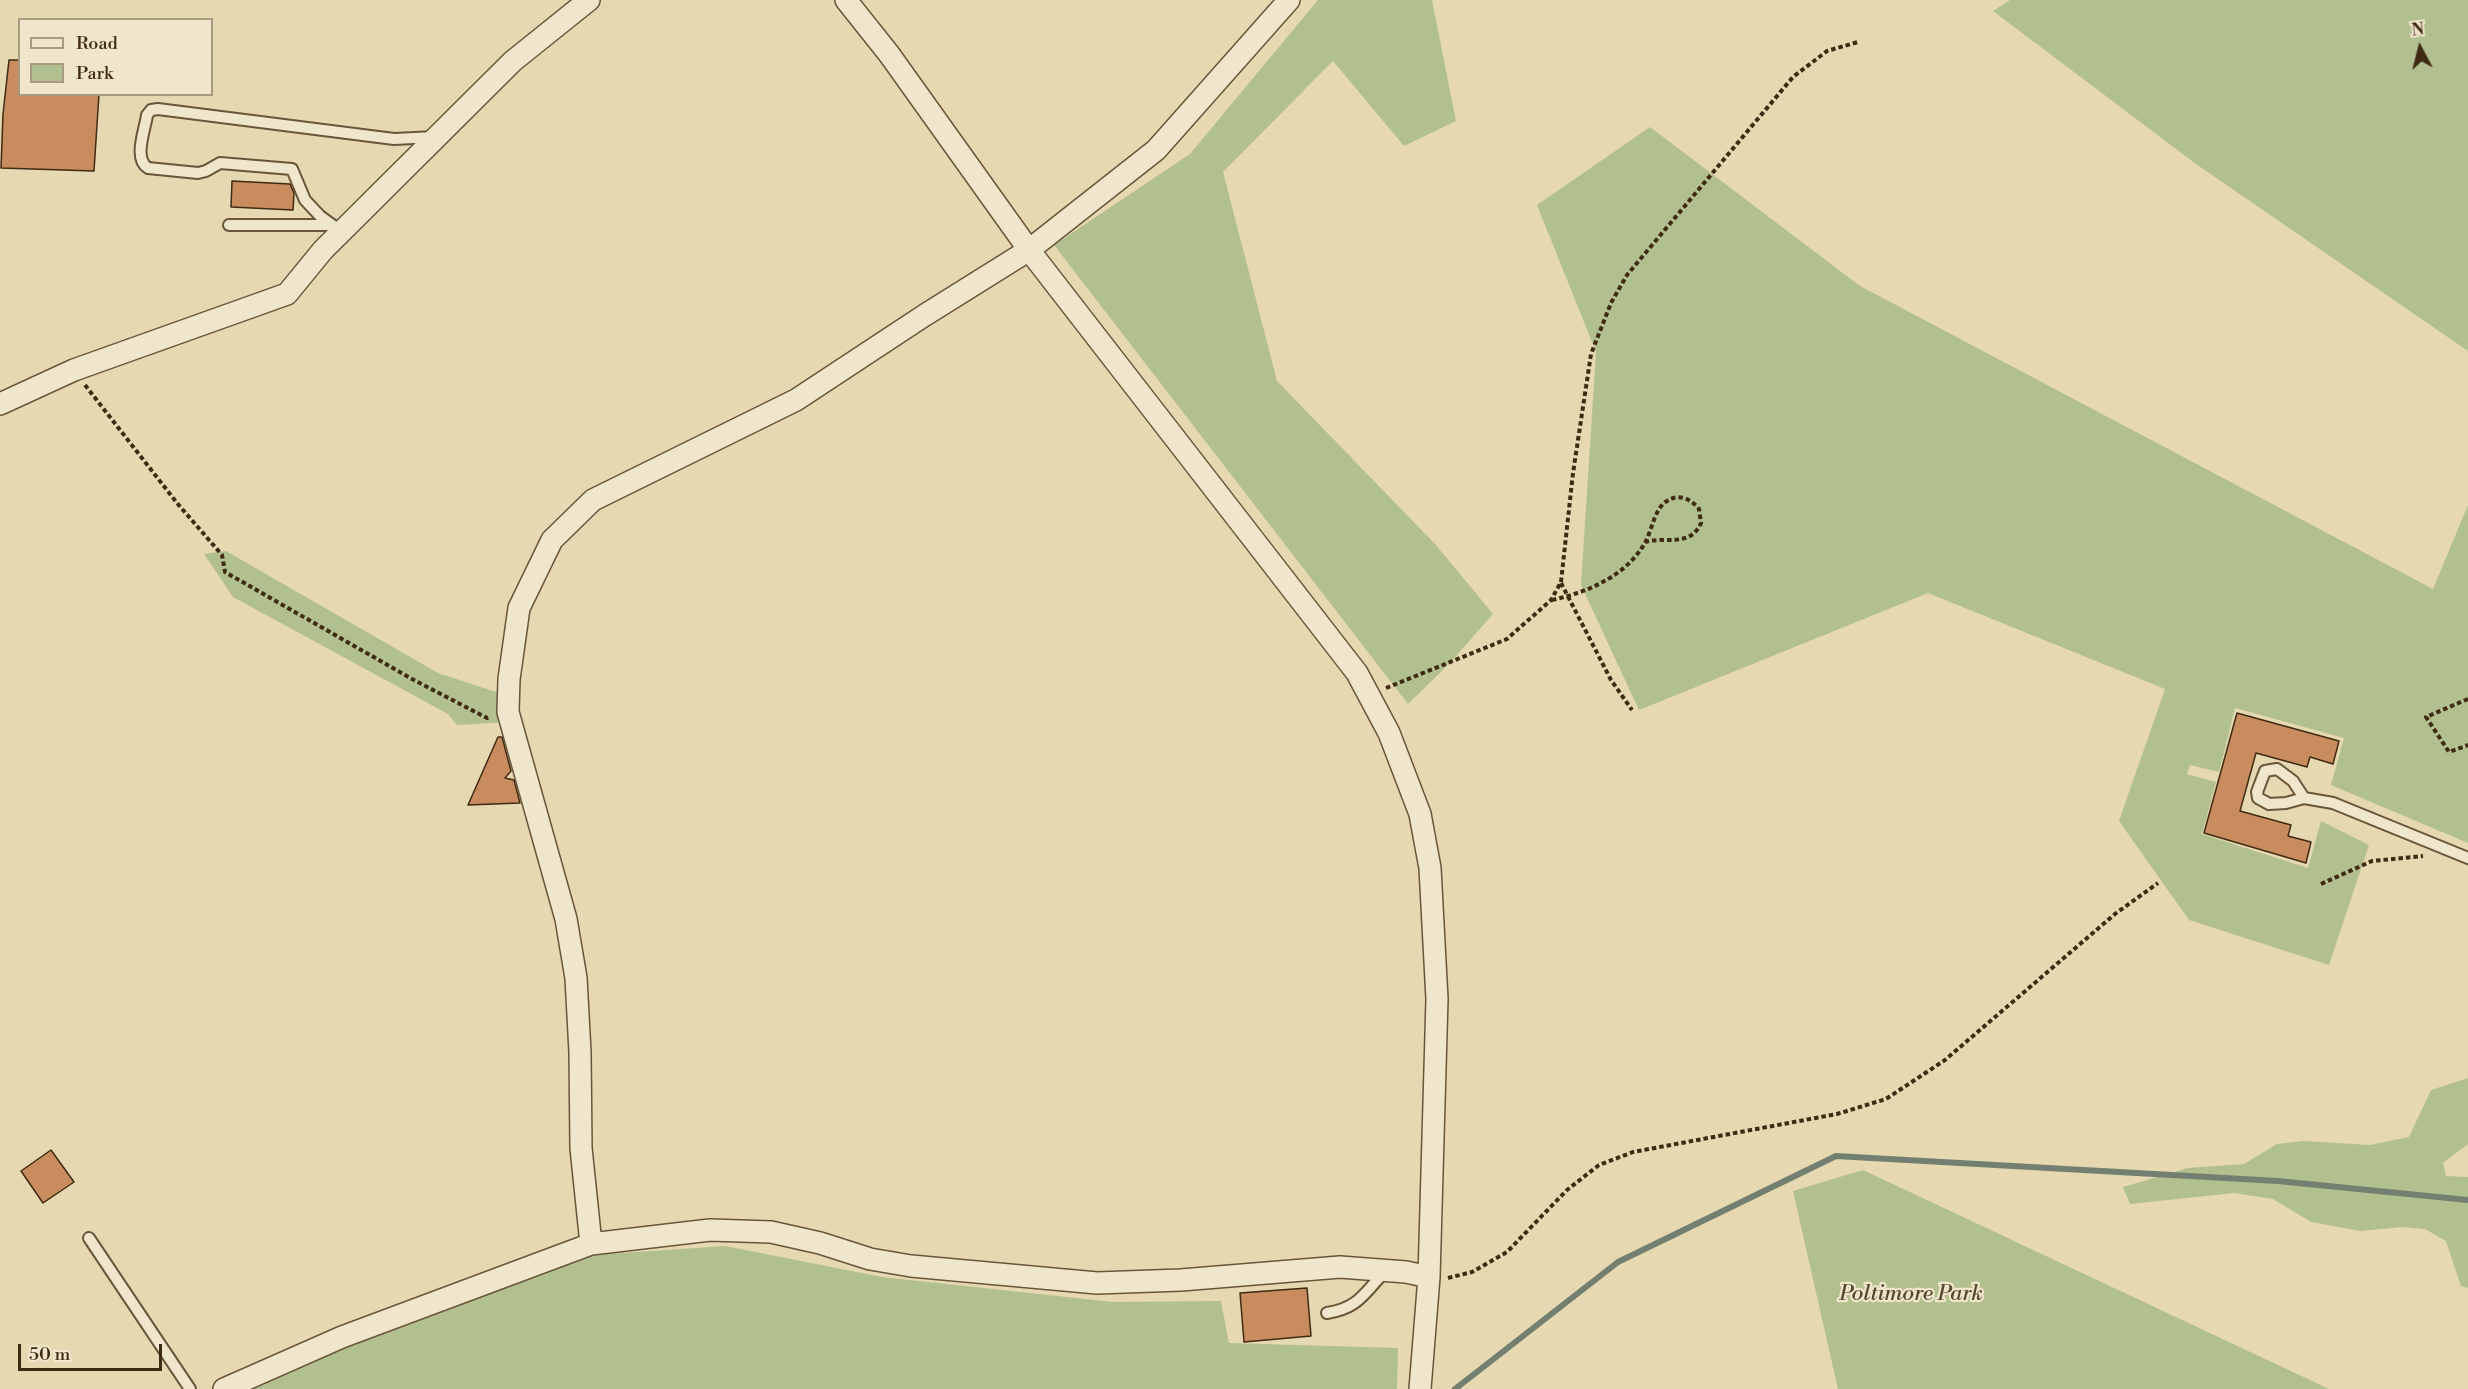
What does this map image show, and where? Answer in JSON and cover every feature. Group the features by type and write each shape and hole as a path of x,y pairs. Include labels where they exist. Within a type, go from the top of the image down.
{"street":[{"path":"0,404 74,370 288,294 337,228 438,136 513,61 589,0"},
{"path":"846,0 889,54 1029,250 1356,673 1389,733 1420,814 1430,868 1437,999 1429,1277 1420,1389"},
{"path":"591,1244 580,1148 580,1052 576,978 566,919 508,712 509,679 519,608 552,540 593,500 796,400 1029,250 1156,150 1289,0"},
{"path":"224,1389 342,1337 591,1244 710,1230 771,1232 820,1243 870,1259 911,1266 1096,1283 1182,1280 1340,1267 1386,1270 1429,1277"}],"lane":[{"path":"337,228 320,216 305,200 292,169 220,163 198,173 148,168 143,165 140,157 147,115 151,110 158,109 394,139 438,136"},
{"path":"229,225 337,228"},
{"path":"2304,798 2333,803 2468,858"},
{"path":"89,1238 190,1389"},
{"path":"1327,1313 1345,1311 1359,1302 1386,1270"}],"path":[{"path":"1369,695 1507,639 1551,600 1561,582 1573,473 1591,354 1611,303 1627,275 1793,77 1827,51 1858,42"},
{"path":"74,370 177,503 222,555 225,572 412,679 487,718 508,712"},
{"path":"1551,600 1592,589 1634,558 1666,501 1673,498 1688,498 1699,509 1701,524 1686,540 1658,538 1645,542"},
{"path":"1561,582 1611,680 1632,710"},
{"path":"2468,699 2426,717 2449,752 2468,745"},
{"path":"2321,884 2372,861 2430,855"},
{"path":"1429,1277 1450,1278 1472,1272 1507,1252 1567,1190 1599,1165 1633,1152 1837,1114 1886,1099 1945,1060 2115,914 2158,883"}],"green space":[{"path":"1318,0 1432,0 1456,121 1404,146 1333,61 1223,172 1277,381 1435,544 1493,614 1450,663 1408,704 1054,245 1190,154"},
{"path":"2010,0 2468,0 2468,351 2196,164 1993,11"},
{"path":"1650,127 1860,286 2433,589 2468,505 2468,843 2331,785 2344,738 2235,708 2219,772 2190,765 2187,774 2216,782 2202,834 2308,868 2321,821 2369,845 2329,965 2189,920 2119,821 2165,689 1928,593 1639,710 1581,585 1596,352 1537,205"},
{"path":"226,551 438,673 502,694 509,722 457,725 448,714 233,597 204,554"},
{"path":"2468,1078 2468,1144 2443,1163 2446,1176 2468,1177 2468,1288 2461,1286 2446,1241 2425,1229 2403,1227 2360,1231 2311,1222 2273,1199 2234,1193 2130,1204 2123,1187 2188,1168 2244,1164 2277,1144 2303,1141 2370,1145 2409,1137 2431,1090"},
{"name":"Poltimore Park","path":"1863,1170 2329,1389 1838,1389 1793,1191"},
{"path":"725,1246 882,1277 1113,1302 1221,1301 1229,1343 1398,1348 1397,1389 251,1389 337,1349 592,1255"}],"building":[{"path":"9,60 18,60 18,96 99,96 94,171 1,168 3,114"},
{"path":"232,181 290,184 294,193 293,210 231,207"},
{"path":"2237,713 2339,741 2333,764 2310,757 2307,767 2256,753 2240,811 2291,825 2288,836 2311,842 2306,863 2204,833"},
{"path":"498,737 502,737 511,771 505,778 514,780 520,803 468,805"},
{"path":"51,1150 74,1182 43,1203 21,1171"},
{"path":"1307,1288 1311,1336 1244,1342 1240,1293"}],"waterway":[{"path":"1455,1389 1618,1262 1836,1156 2278,1181 2468,1200"}]}
